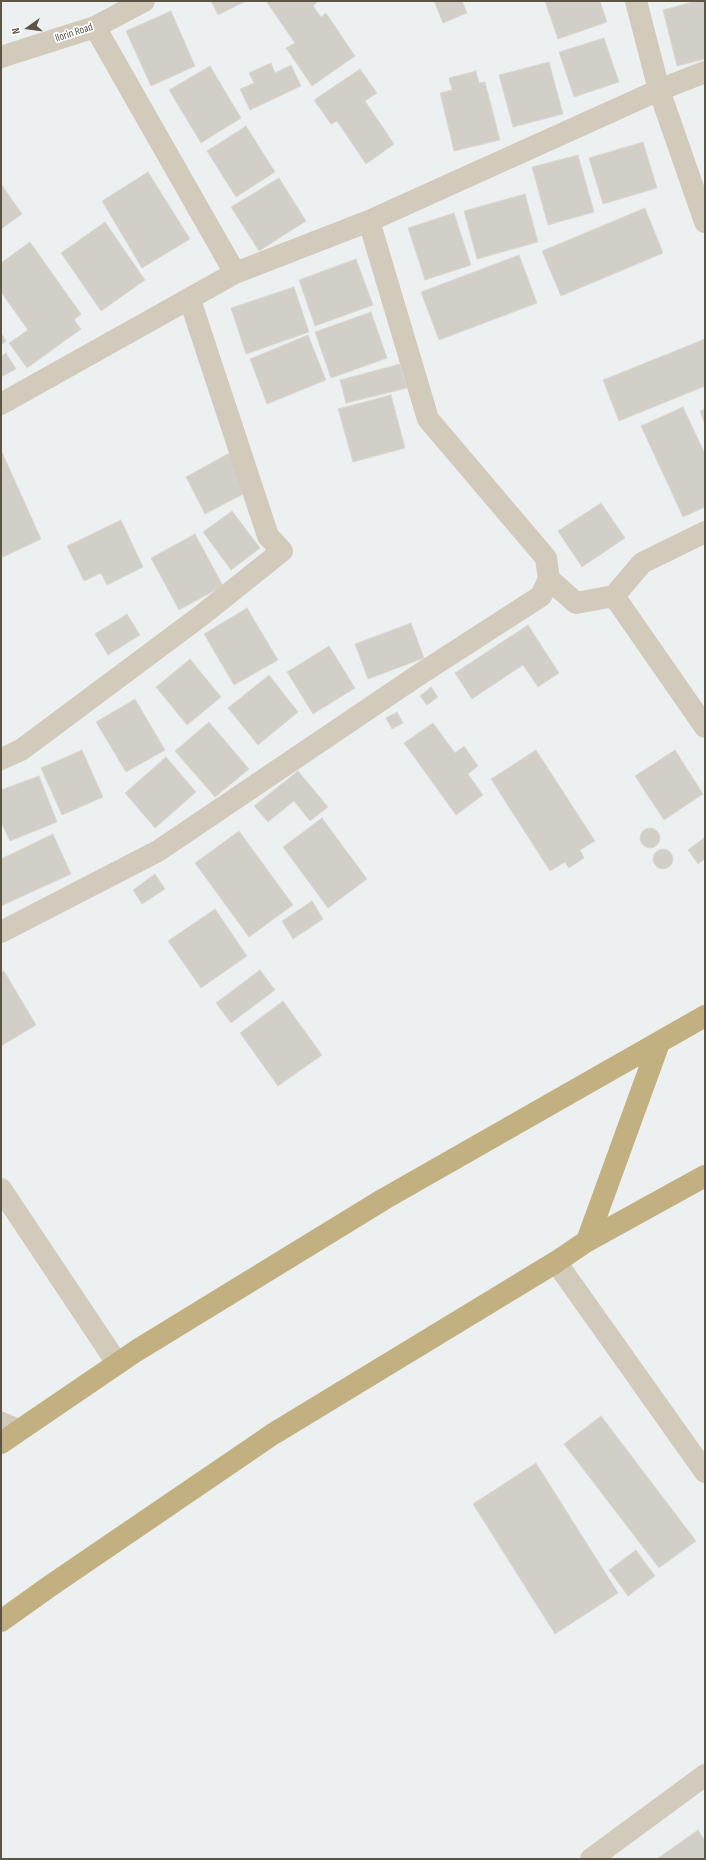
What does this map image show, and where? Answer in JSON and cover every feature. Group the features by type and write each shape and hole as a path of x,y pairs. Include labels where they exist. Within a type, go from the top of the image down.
{"highway":[{"path":"1,1443 117,1363 384,1199 705,1016"},
{"path":"587,1241 659,1043"},
{"path":"1,1621 56,1581 272,1434 556,1262 587,1241 705,1176"}],"street":[{"name":"Ilorin Road","path":"1,57 95,27 144,1"},
{"path":"636,1 659,90 705,222"},
{"path":"95,27 235,273"},
{"path":"1,404 190,300 235,273 370,221 659,90 705,72"},
{"path":"1,932 158,851 417,676 541,596 549,579 546,558 428,419 370,221"},
{"path":"1,759 27,746 202,615 282,551 268,536 190,300"},
{"path":"549,579 576,603 614,596 642,563 705,532"},
{"path":"614,596 705,727"},
{"path":"1,1189 117,1363"},
{"path":"556,1262 705,1472"},
{"path":"591,1859 705,1776"}],"lane":[{"path":"1,1419 22,1428"}],"building":[{"path":"211,1 246,1 218,15"},
{"path":"266,1 318,1 313,6 321,17 326,13 355,56 312,86 286,48 295,43"},
{"path":"434,1 462,1 467,13 443,23"},
{"path":"545,1 600,1 607,22 558,39"},
{"path":"696,1 705,1 705,59 677,66 663,10"},
{"path":"171,11 195,66 151,86 126,31"},
{"path":"604,38 619,82 574,97 559,52"},
{"path":"549,62 563,114 513,127 499,75"},
{"path":"271,63 275,73 291,65 301,86 250,110 240,89 254,83 249,73"},
{"path":"210,66 241,118 201,143 169,90"},
{"path":"360,69 377,93 365,101 394,144 366,164 337,121 331,124 314,100"},
{"path":"476,71 479,83 485,82 500,140 454,151 440,93 452,90 449,78"},
{"path":"246,126 275,172 236,197 207,151"},
{"path":"643,142 657,188 603,204 589,158"},
{"path":"578,155 594,212 548,225 532,167"},
{"path":"148,172 190,239 142,268 102,201"},
{"path":"279,178 306,221 259,251 231,207"},
{"path":"1,184 22,214 1,229"},
{"path":"525,194 538,242 477,259 464,211"},
{"path":"645,208 663,253 561,296 542,251"},
{"path":"454,213 471,265 425,280 408,228"},
{"path":"105,222 145,280 101,311 61,253"},
{"path":"30,242 81,314 74,320 81,329 27,368 9,343 28,330 1,292 1,263"},
{"path":"519,255 537,303 439,340 421,292"},
{"path":"356,259 373,305 315,326 299,280"},
{"path":"294,287 309,332 246,354 231,308"},
{"path":"371,312 387,358 331,378 315,332"},
{"path":"1,333 6,341 1,345"},
{"path":"308,335 326,380 267,404 250,359"},
{"path":"705,339 705,386 619,421 603,380"},
{"path":"6,353 16,369 1,377 1,356"},
{"path":"400,364 407,388 346,403 340,380"},
{"path":"391,395 405,448 353,462 338,409"},
{"path":"683,407 705,454 705,507 683,517 641,426"},
{"path":"705,409 705,425 700,411"},
{"path":"1,450 41,539 1,558"},
{"path":"233,451 253,489 205,514 186,477"},
{"path":"601,503 625,538 582,567 558,531"},
{"path":"232,511 260,548 231,570 203,532"},
{"path":"121,520 143,567 107,585 101,573 84,581 67,546"},
{"path":"195,534 223,586 179,610 151,558"},
{"path":"247,608 278,660 234,685 204,634"},
{"path":"127,614 140,635 108,655 95,634"},
{"path":"411,623 424,658 368,679 355,644"},
{"path":"528,625 559,673 538,687 523,665 472,699 455,673"},
{"path":"329,646 355,688 313,714 287,672"},
{"path":"190,659 221,697 187,725 156,687"},
{"path":"269,675 298,712 258,745 228,708"},
{"path":"431,687 438,697 427,705 420,696"},
{"path":"135,699 165,750 126,772 96,722"},
{"path":"397,712 403,723 392,729 386,718"},
{"path":"209,722 249,769 215,797 175,751"},
{"path":"433,723 455,753 464,746 478,766 468,774 483,795 456,815 404,743"},
{"path":"82,750 103,797 62,815 41,768"},
{"path":"536,750 595,841 580,850 584,858 569,868 565,862 550,871 491,779"},
{"path":"675,750 703,794 664,820 635,776"},
{"path":"166,757 196,792 155,828 125,793"},
{"path":"298,771 328,807 310,821 294,801 268,822 254,806"},
{"path":"39,776 57,822 10,841 1,822 1,790"},
{"path":"322,818 367,879 328,908 283,847"},
{"path":"650,828 657,831 660,838 657,845 650,848 643,845 640,838 643,831"},
{"path":"239,831 293,905 249,937 195,863"},
{"path":"53,834 71,874 1,906 1,859"},
{"path":"704,838 705,859 698,864 688,850"},
{"path":"663,849 670,852 673,859 670,866 663,869 656,866 653,859 656,852"},
{"path":"155,874 165,889 142,904 133,890"},
{"path":"312,901 323,919 293,939 282,921"},
{"path":"215,909 247,956 201,988 168,941"},
{"path":"260,970 275,990 231,1023 216,1003"},
{"path":"4,971 36,1025 1,1046 1,973"},
{"path":"283,1001 322,1055 278,1086 240,1033"},
{"path":"601,1416 696,1541 659,1568 564,1444"},
{"path":"536,1463 618,1593 555,1634 473,1504"},
{"path":"636,1550 655,1576 628,1596 609,1570"},
{"path":"698,1830 705,1841 705,1859 657,1859"}]}
